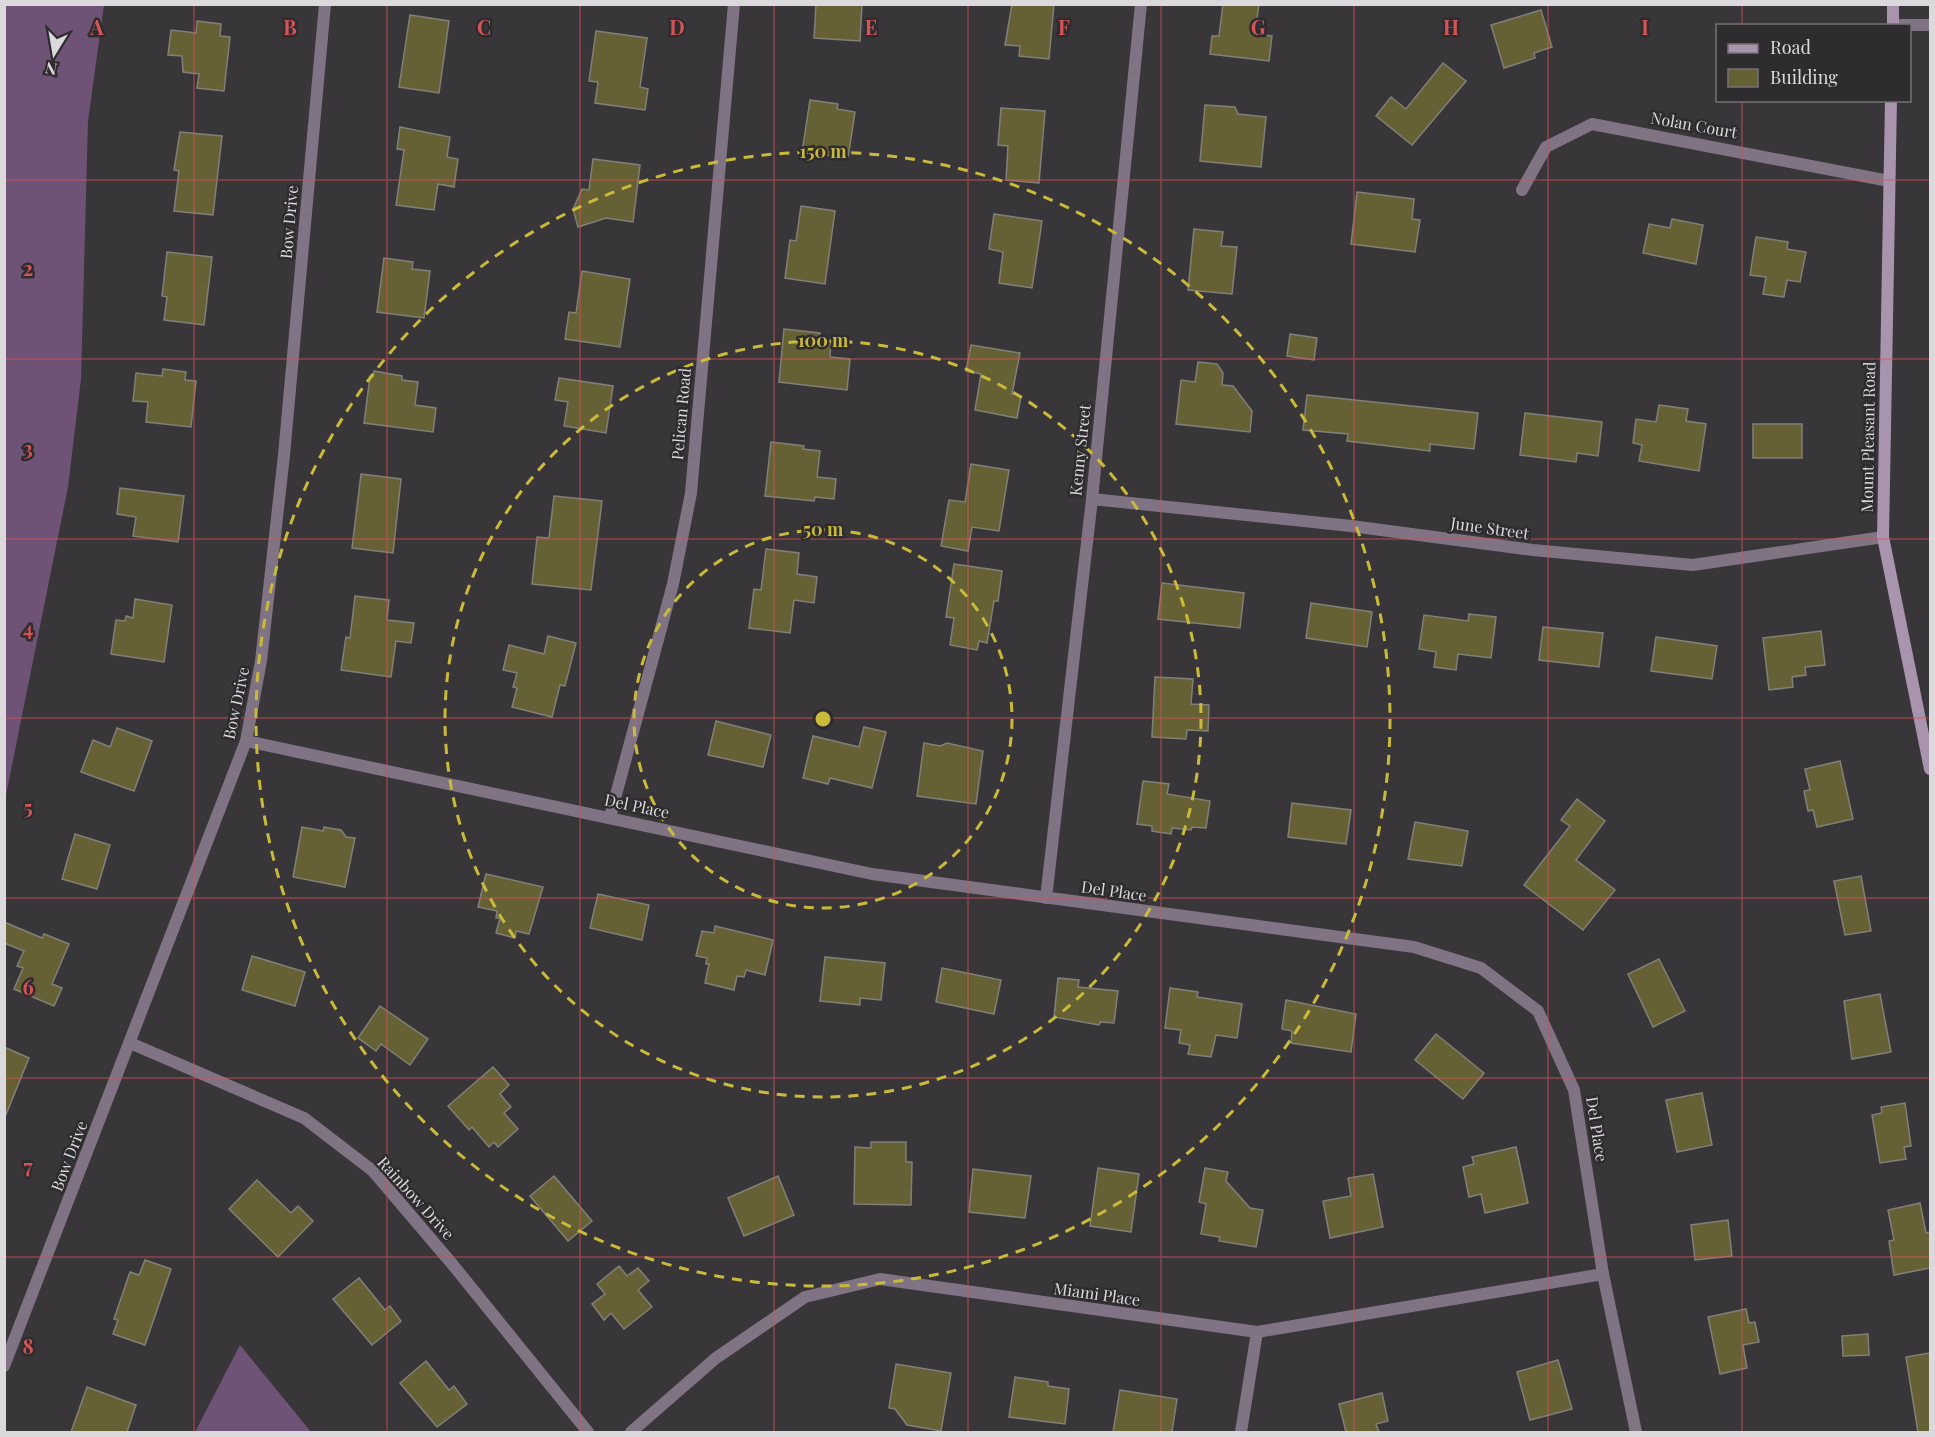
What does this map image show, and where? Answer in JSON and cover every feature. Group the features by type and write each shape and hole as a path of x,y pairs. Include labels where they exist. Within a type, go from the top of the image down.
{"street":[{"name":"Bow Drive","path":"4,1366 246,741 261,661 284,454 325,4"},
{"name":"Pelican Road","path":"610,817 673,584 691,493 734,4"},
{"name":"Kenny Street","path":"1046,898 1092,499 1141,4"},
{"path":"1893,4 1893,24"},
{"path":"1911,25 1930,25"},
{"name":"Mount Pleasant Road","path":"1891,102 1883,537 1930,769"},
{"name":"Nolan Court","path":"1522,190 1546,147 1592,124 1889,181"},
{"name":"June Street","path":"1092,499 1351,526 1533,550 1693,565 1883,537"},
{"name":"Del Place","path":"246,741 872,874 1414,947 1481,968 1538,1011 1574,1090 1603,1274 1636,1432"},
{"name":"Rainbow Drive","path":"130,1043 304,1118 373,1171 453,1265 588,1432"},
{"name":"Miami Place","path":"631,1432 716,1358 805,1297 880,1279 1257,1332 1603,1274"},
{"path":"1241,1432 1257,1332"}],"shaded area":[{"path":"5,4 104,5 88,121 81,379 68,487 5,800"},
{"path":"240,1345 311,1432 195,1432"}],"building":[{"path":"816,4 862,4 860,41 814,38"},
{"path":"1012,4 1054,4 1049,59 1019,56 1020,46 1005,45"},
{"path":"1223,4 1259,4 1255,34 1272,36 1269,61 1210,54 1212,36 1219,36"},
{"path":"1541,10 1552,47 1534,53 1535,58 1504,68 1491,25"},
{"path":"410,15 449,21 439,93 399,87"},
{"path":"197,21 221,24 220,36 230,37 224,91 197,88 199,74 183,72 182,56 168,55 171,30 196,33"},
{"path":"596,31 647,38 640,87 648,89 645,110 595,103 598,82 589,81"},
{"path":"1443,63 1466,81 1412,145 1376,116 1391,97 1406,109"},
{"path":"810,100 838,104 837,109 855,112 848,158 802,152"},
{"path":"1205,105 1235,107 1238,114 1266,117 1261,167 1200,161"},
{"path":"1001,108 1045,111 1039,183 1006,180 1008,146 998,145"},
{"path":"400,127 450,137 447,157 458,159 454,187 438,184 434,210 396,205 404,150 397,149"},
{"path":"180,132 222,136 213,215 174,211 179,171 174,170"},
{"path":"593,159 640,165 633,222 606,218 578,227 573,209 582,189 589,190"},
{"path":"1357,192 1414,199 1412,219 1420,220 1415,252 1351,244"},
{"path":"801,206 835,211 825,284 785,278 790,240 796,241"},
{"path":"994,214 1042,221 1032,288 999,283 1003,252 989,249"},
{"path":"1672,219 1703,225 1696,264 1643,253 1649,224 1670,228"},
{"path":"1194,229 1223,232 1221,246 1237,247 1232,294 1188,290"},
{"path":"1756,237 1788,242 1787,249 1806,252 1800,282 1787,280 1784,297 1763,294 1766,277 1750,275"},
{"path":"167,252 212,257 204,325 164,320 167,297 162,296"},
{"path":"384,258 413,262 412,269 430,271 424,318 377,312"},
{"path":"582,271 630,279 620,347 565,339 569,312 576,313"},
{"path":"784,329 820,333 819,337 831,341 830,357 850,359 847,390 779,382"},
{"path":"1290,334 1317,338 1314,360 1287,356"},
{"path":"971,345 1020,353 1012,394 1021,396 1017,418 975,410 981,374 966,371"},
{"path":"1198,362 1217,364 1223,373 1222,385 1233,386 1252,411 1250,432 1176,424 1181,380 1195,382"},
{"path":"163,369 186,372 185,380 196,381 191,427 146,422 148,402 133,401 136,373 162,376"},
{"path":"374,371 402,376 402,380 418,382 415,405 436,408 433,432 364,423 370,377 373,377"},
{"path":"559,378 613,386 606,433 564,426 568,402 555,400"},
{"path":"1307,395 1478,413 1474,449 1430,444 1430,451 1347,441 1348,434 1303,430"},
{"path":"1659,405 1688,409 1686,421 1706,424 1699,471 1639,461 1642,445 1633,443 1636,419 1656,422"},
{"path":"1525,413 1602,422 1598,456 1577,453 1576,462 1520,455"},
{"path":"1753,424 1802,424 1802,458 1753,458"},
{"path":"771,442 804,446 803,449 820,451 817,477 836,479 834,499 815,497 814,501 765,496"},
{"path":"971,464 1009,470 999,531 972,527 968,551 941,546 949,500 965,502"},
{"path":"361,474 401,479 393,553 352,548"},
{"path":"120,488 184,496 178,542 133,536 136,517 117,514"},
{"path":"554,496 602,501 591,590 532,584 537,537 549,538"},
{"path":"766,549 799,553 797,574 817,577 814,603 794,600 790,633 749,628 754,589 761,590"},
{"path":"954,564 1002,571 998,601 994,601 987,643 979,641 977,650 950,645 954,618 946,617"},
{"path":"1162,583 1244,593 1240,628 1158,619"},
{"path":"355,596 389,600 387,620 414,623 411,643 396,641 391,677 341,670 346,637 350,638"},
{"path":"135,599 172,605 164,662 111,654 116,620 125,621 126,616 133,618"},
{"path":"1311,603 1372,612 1367,647 1306,638"},
{"path":"1469,614 1496,617 1491,658 1458,654 1456,670 1434,667 1436,652 1419,649 1424,615 1468,621"},
{"path":"1543,627 1603,633 1599,667 1539,660"},
{"path":"1821,631 1825,665 1805,667 1806,675 1792,677 1793,687 1769,690 1763,638"},
{"path":"548,636 576,643 565,686 560,685 552,717 512,707 517,688 513,687 517,673 503,670 509,645 544,654"},
{"path":"1656,637 1717,646 1712,679 1651,671"},
{"path":"1155,677 1193,679 1191,704 1209,705 1208,731 1187,730 1186,739 1152,737"},
{"path":"716,721 771,735 763,767 708,755"},
{"path":"864,727 886,732 872,788 830,778 828,784 803,778 813,736 859,747"},
{"path":"117,728 152,741 134,791 81,772 93,740 110,747"},
{"path":"924,743 940,746 947,743 983,751 976,804 917,796"},
{"path":"1840,761 1853,819 1817,827 1813,810 1808,811 1804,791 1810,790 1805,769"},
{"path":"1143,781 1169,784 1167,794 1210,801 1206,828 1192,827 1191,830 1172,828 1171,834 1152,831 1152,826 1137,824"},
{"path":"1577,799 1605,821 1576,860 1615,890 1583,930 1524,885 1570,826 1561,820"},
{"path":"1292,803 1351,810 1346,844 1288,837"},
{"path":"1415,822 1468,831 1462,866 1408,859"},
{"path":"302,827 323,831 324,827 341,830 346,837 355,838 345,887 293,877"},
{"path":"75,834 110,845 97,889 62,879"},
{"path":"486,874 543,887 529,934 516,931 515,938 496,933 500,918 496,918 497,911 478,907"},
{"path":"1861,876 1871,931 1845,935 1834,881"},
{"path":"598,894 649,905 642,940 590,928"},
{"path":"4,922 42,938 44,934 69,944 52,984 62,988 54,1006 14,989 23,968 17,966 24,951 4,943"},
{"path":"715,926 773,940 765,975 746,970 744,977 737,976 734,990 705,983 709,964 706,964 707,958 696,956 702,931 714,933"},
{"path":"252,956 305,972 295,1006 242,990"},
{"path":"825,957 885,963 881,1000 860,998 860,1005 820,1001"},
{"path":"1659,959 1685,1011 1653,1027 1628,974"},
{"path":"942,968 1001,980 994,1014 936,1002"},
{"path":"1058,978 1079,980 1078,987 1118,991 1114,1023 1100,1022 1099,1025 1054,1017"},
{"path":"1170,988 1198,992 1197,997 1242,1004 1237,1038 1216,1035 1211,1057 1188,1054 1190,1045 1179,1043 1181,1030 1165,1028"},
{"path":"1880,994 1891,1052 1852,1059 1844,1001"},
{"path":"1286,1000 1356,1014 1351,1052 1291,1043 1292,1031 1282,1029"},
{"path":"380,1006 428,1039 410,1065 381,1044 376,1051 358,1038"},
{"path":"1436,1034 1484,1073 1463,1099 1415,1060"},
{"path":"4,1047 29,1058 5,1117 4,1117"},
{"path":"493,1067 509,1085 500,1094 511,1107 504,1113 518,1129 498,1147 494,1142 489,1147 472,1127 469,1130 448,1106"},
{"path":"1702,1093 1712,1145 1677,1152 1666,1100"},
{"path":"1905,1103 1911,1146 1904,1147 1906,1159 1880,1163 1872,1115 1882,1113 1881,1107"},
{"path":"871,1142 906,1142 906,1162 912,1162 911,1205 854,1204 855,1147 871,1148"},
{"path":"1516,1147 1528,1203 1485,1213 1481,1194 1469,1197 1463,1167 1474,1164 1472,1157"},
{"path":"1098,1168 1139,1174 1131,1232 1090,1226"},
{"path":"1205,1168 1228,1172 1226,1181 1250,1208 1263,1210 1256,1247 1219,1241 1220,1237 1201,1234 1206,1204 1199,1202"},
{"path":"973,1169 1031,1176 1025,1218 969,1212"},
{"path":"1373,1174 1383,1227 1330,1238 1323,1201 1351,1196 1348,1178"},
{"path":"554,1176 592,1221 568,1241 530,1196"},
{"path":"778,1176 794,1215 744,1236 728,1198"},
{"path":"257,1180 291,1213 298,1206 313,1221 278,1257 229,1209"},
{"path":"1920,1203 1926,1233 1930,1232 1930,1268 1894,1275 1889,1241 1894,1240 1888,1210"},
{"path":"1728,1220 1732,1256 1695,1260 1691,1225"},
{"path":"145,1260 171,1269 145,1345 113,1334 118,1320 114,1319 130,1272 139,1275"},
{"path":"619,1266 627,1276 638,1268 649,1281 638,1290 652,1307 624,1329 611,1313 604,1320 592,1304 605,1294 597,1284"},
{"path":"359,1278 385,1310 390,1306 401,1321 372,1345 333,1299"},
{"path":"1746,1309 1749,1323 1755,1322 1759,1342 1743,1345 1747,1368 1720,1374 1708,1317"},
{"path":"1868,1334 1869,1355 1843,1356 1842,1336"},
{"path":"1930,1353 1930,1432 1918,1432 1906,1357"},
{"path":"1558,1360 1572,1409 1530,1420 1517,1372"},
{"path":"426,1361 449,1390 454,1386 467,1404 437,1427 400,1383"},
{"path":"896,1364 951,1373 941,1431 907,1425 895,1409 889,1408"},
{"path":"1015,1377 1048,1382 1048,1386 1069,1389 1065,1424 1009,1417"},
{"path":"87,1387 136,1405 127,1432 71,1432"},
{"path":"1120,1390 1177,1399 1172,1432 1113,1432"},
{"path":"1382,1393 1388,1421 1376,1424 1379,1432 1346,1432 1339,1404"}]}
